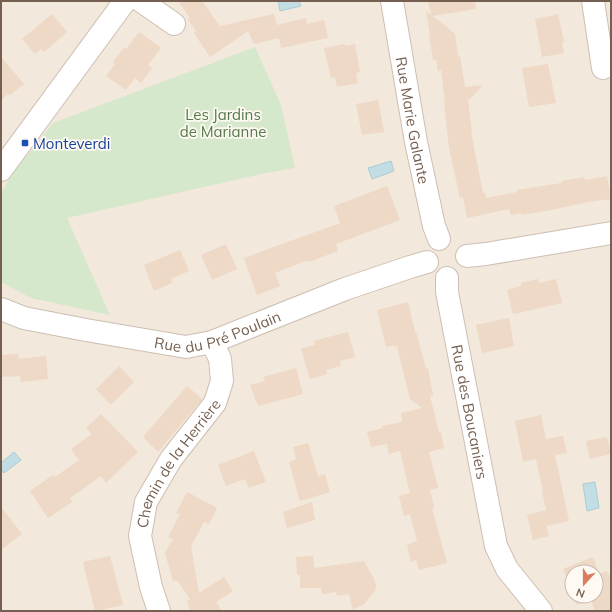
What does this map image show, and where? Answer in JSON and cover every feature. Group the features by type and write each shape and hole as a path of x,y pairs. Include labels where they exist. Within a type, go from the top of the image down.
{"street":[{"path":"1,170 125,1"},
{"path":"141,1 174,24"},
{"name":"Rue Marie Galante","path":"392,1 416,142 434,226 439,239"},
{"path":"593,1 603,68"},
{"path":"467,256 611,232"},
{"path":"445,238 452,238 462,244 467,256 467,262 464,268 460,274 454,277 440,277 434,274 427,262 430,246 439,239 445,238"},
{"name":"Rue du Pré Poulain","path":"1,309 24,318 186,347 212,342 345,289 427,262"},
{"name":"Rue des Boucaniers","path":"447,278 447,292 496,546 507,569 541,611"},
{"name":"Chemin de la Herrière","path":"159,611 151,587 140,536 146,502 170,459 215,403 222,381 220,359 212,342"}],"shaded area":[{"path":"1,1 611,1 611,611 1,611"}],"green space":[{"name":"Les Jardins de Marianne","path":"255,47 281,105 295,168 261,174 67,218 110,315 31,298 1,282 1,194 10,176 53,123"}],"water":[{"path":"278,1 299,1 301,6 280,11"},
{"path":"391,161 394,171 372,179 368,168"},
{"path":"14,452 21,460 4,473 1,469 1,463"},
{"path":"595,482 599,508 587,511 583,484"}],"building":[{"path":"178,1 202,1 220,26 274,14 277,25 306,18 307,24 324,20 328,38 281,48 279,38 254,44 248,31 210,57 194,33 196,31 188,20 190,18"},
{"path":"428,1 475,1 476,9 433,16 455,34 465,87 483,85 468,101 471,132 483,193 485,193 486,198 517,192 517,190 562,183 562,181 584,177 585,180 607,176 611,199 521,215 521,213 511,215 509,209 467,218 463,197 460,198 449,148 441,70 438,71 436,60 433,60 426,11 431,15"},
{"path":"52,14 67,32 44,52 41,49 35,54 22,39"},
{"path":"558,14 564,42 562,43 564,53 542,57 535,19"},
{"path":"139,32 161,48 148,65 152,68 141,83 135,78 126,90 106,76 115,64 113,62 124,48 126,49"},
{"path":"344,44 348,46 355,44 360,72 356,73 358,83 337,87 335,77 331,78 324,48"},
{"path":"1,57 24,84 1,100"},
{"path":"548,64 556,103 529,107 522,68"},
{"path":"378,100 384,132 362,135 356,104"},
{"path":"387,186 400,220 336,244 338,251 309,262 308,260 275,273 280,286 257,295 244,258 340,223 334,206"},
{"path":"226,244 237,269 212,280 201,255"},
{"path":"180,250 189,271 171,279 172,283 154,291 144,265"},
{"path":"538,279 539,283 556,279 562,303 513,314 507,290 521,286 521,283"},
{"path":"408,302 415,332 426,368 428,368 433,395 430,396 439,432 441,432 444,448 429,452 438,488 430,490 434,508 432,509 447,563 419,570 416,560 411,562 407,545 417,541 410,514 404,516 399,496 410,493 400,451 389,454 387,444 371,447 367,432 383,428 382,426 402,422 401,413 422,408 410,399 397,346 395,347 394,345 386,347 377,310"},
{"path":"509,318 514,346 482,353 476,325"},
{"path":"348,332 355,357 340,361 341,366 326,370 327,374 310,379 301,349 315,345 313,341"},
{"path":"18,354 19,359 46,356 48,379 21,382 20,376 1,377 1,355"},
{"path":"119,366 134,382 111,405 96,389"},
{"path":"296,368 303,394 258,406 250,385 265,381 263,377"},
{"path":"187,386 202,399 158,452 143,437"},
{"path":"101,414 138,452 106,483 101,476 70,498 72,502 48,518 30,491 53,475 55,477 79,460 71,449 92,434 86,428"},
{"path":"541,415 546,439 563,436 567,453 555,455 569,521 546,526 549,536 533,540 527,515 546,510 536,459 523,462 515,421"},
{"path":"607,437 611,454 590,459 586,441"},
{"path":"308,443 318,476 325,474 330,492 300,501 289,462 296,459 293,447"},
{"path":"254,451 266,482 249,488 245,479 226,486 218,465"},
{"path":"187,492 217,508 209,524 204,522 191,546 194,563 190,564 194,564 199,593 224,577 233,591 216,602 222,611 190,611 187,601 190,599 177,580 173,581 165,553 173,539 168,537 180,514 176,513"},
{"path":"312,502 315,520 287,528 283,512"},
{"path":"1,507 22,534 1,550"},
{"path":"110,556 123,605 95,611 83,562"},
{"path":"313,556 314,568 364,561 374,579 376,585 375,591 364,604 353,610 349,594 337,596 336,592 322,594 321,588 300,588 300,575 297,575 296,557"},
{"path":"593,557 595,564 576,564"},
{"path":"607,571 611,579 611,611 595,611 592,604 604,604 604,572"}],"place":[{"name":"Monteverdi","path":"25,143"}]}
